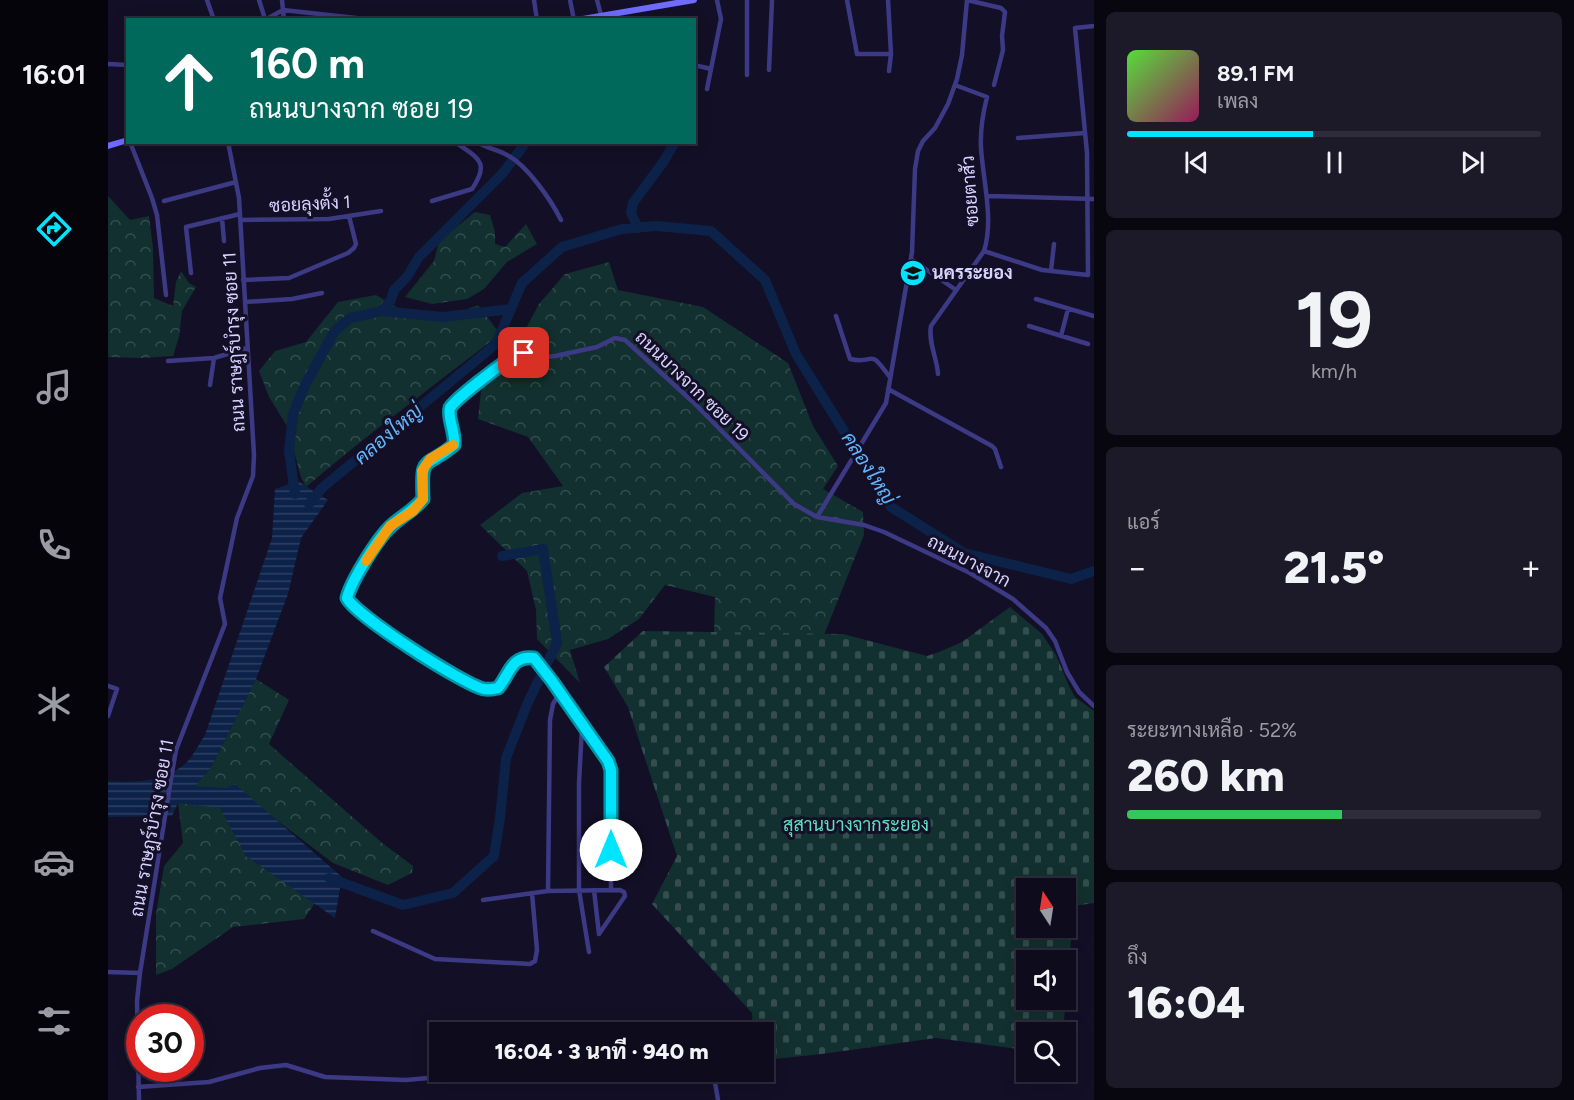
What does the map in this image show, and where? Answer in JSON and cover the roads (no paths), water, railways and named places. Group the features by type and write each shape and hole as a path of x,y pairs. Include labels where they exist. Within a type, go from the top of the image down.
{"street":[{"path":"207,0 213,18"},
{"path":"259,0 265,18"},
{"path":"282,0 284,18"},
{"path":"534,0 537,18"},
{"path":"570,0 578,18"},
{"path":"597,0 601,15"},
{"path":"584,18 694,0"},
{"path":"707,89 721,19 717,0"},
{"path":"747,0 747,75"},
{"path":"769,70 772,0"},
{"path":"847,0 857,54 891,54"},
{"path":"888,0 891,54 889,70"},
{"path":"817,517 885,403 911,259 915,169 918,151 923,141 935,128 948,104 962,55 967,0 1001,8 1005,12 1002,36 1004,50 994,85"},
{"path":"267,18 283,10 356,18"},
{"path":"984,251 1035,268 1088,275 1086,200 1088,153 1074,28 1094,26"},
{"path":"108,64 126,66"},
{"path":"696,65 711,69"},
{"name":"ซอยตาสัว","path":"939,374 930,333 931,326 984,251 987,196 981,146 982,119 987,96 954,85"},
{"path":"1018,138 1085,134"},
{"path":"108,146 126,142"},
{"path":"130,144 157,215 166,295"},
{"name":"ถนน ราษฎร์บำรุง ซอย 11","path":"139,1100 140,973 176,750 225,624 220,598 223,579 237,518 253,476 254,455 241,220 228,144"},
{"path":"432,201 472,189 479,175 481,164 479,159 458,144"},
{"path":"482,144 507,155 520,164 548,196 561,220"},
{"path":"165,201 236,182"},
{"path":"987,196 1094,199"},
{"name":"ซอยลุงตั้ง 1","path":"241,220 329,219 381,211"},
{"path":"191,273 186,227 240,214"},
{"path":"243,280 289,278 348,253 356,244 349,216"},
{"path":"222,218 224,241"},
{"path":"1051,271 1054,244"},
{"path":"911,259 956,290"},
{"path":"245,302 292,299 322,293"},
{"path":"1036,299 1094,316"},
{"path":"1061,336 1068,309"},
{"path":"836,316 850,359 854,361 873,357 889,376"},
{"path":"1029,326 1088,344"},
{"name":"ถนนบางจาก ซอย 19","path":"611,890 611,770 608,761 538,662 529,657 519,659 511,666 498,688 486,690 477,687 449,672 351,605 347,598 353,584 390,526 413,511 423,499 422,471 427,462 454,445 455,435 450,412 451,407 460,398 513,357 524,353 549,357 597,347 615,338 626,340 693,402 794,504 817,517"},
{"path":"168,361 214,358 247,348"},
{"path":"210,385 214,358"},
{"path":"888,389 992,446 1001,468"},
{"name":"ถนนบางจาก","path":"817,517 864,525 884,532 970,573 1013,599 1046,628 1079,692 1094,706"},
{"path":"108,686 117,689 108,716"},
{"path":"548,891 550,720 553,704 560,694"},
{"path":"582,727 579,783 579,890 589,952"},
{"path":"483,900 548,891 579,890 594,890 611,890 620,890 625,896 599,934 594,890"},
{"path":"373,931 435,959 530,964 535,961 537,950 532,893"},
{"path":"108,972 140,973"},
{"path":"138,1086 209,1082 260,1068 286,1065 325,1077 406,1080 429,1078"},
{"path":"715,1082 718,1100"}],"water":[{"path":"298,481 328,500 301,538 288,594 256,679 210,769 195,786 227,788 235,784 342,877 335,918 246,856 220,808 178,803 172,816 108,817 108,781 149,780 169,774 186,763 205,735 272,538 275,489"}],"waterway":[{"path":"382,311 391,300 394,290 407,277 419,257 503,173 525,144"},
{"path":"638,228 631,213 633,203 674,144"},
{"name":"คลองใหญ่","path":"309,504 322,488 496,344 522,283 562,247 622,229 656,226 711,231 765,280 796,354 891,507 964,553 1071,579 1094,571"},
{"path":"295,494 289,451 293,414 305,385 334,332 350,318 382,311 443,317 511,309"},
{"path":"329,878 403,905 453,893 494,856 506,758 528,702 557,643 543,549 502,556"}],"place":[{"name":"นครระยอง","path":"913,273"}],"park label":[{"name":"สุสานบางจากระยอง","path":"856,825"}]}
